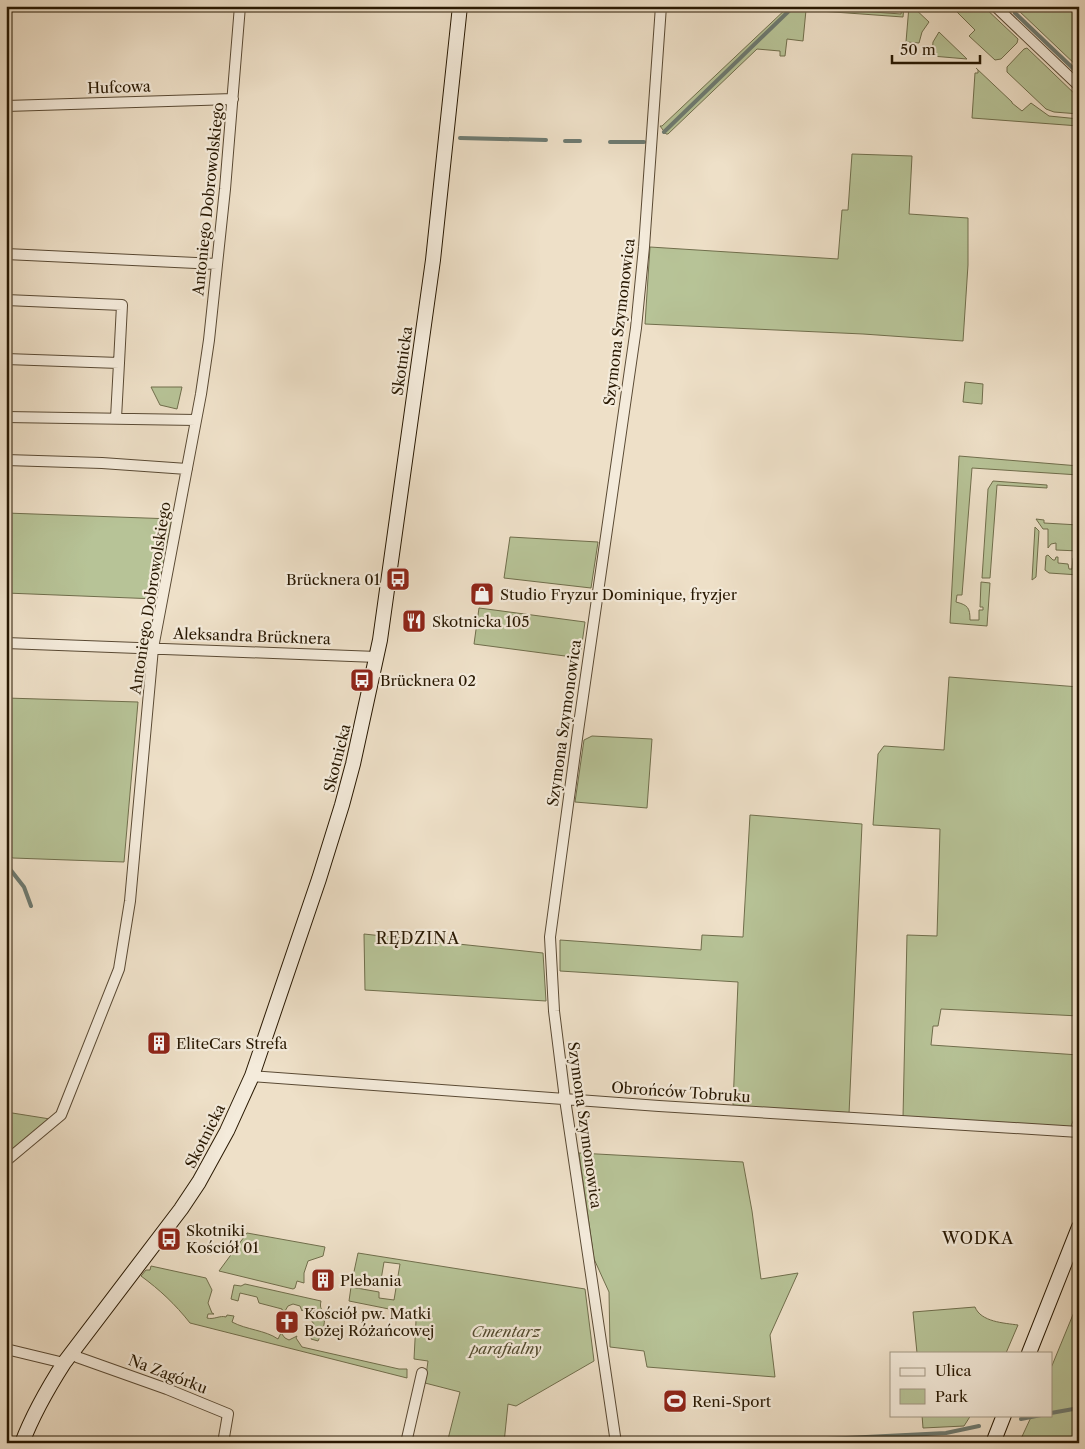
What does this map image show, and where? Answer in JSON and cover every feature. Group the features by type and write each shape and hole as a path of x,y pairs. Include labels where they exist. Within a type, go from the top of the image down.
{"street":[{"name":"Antoniego Dobrowolskiego","path":"6,1161 61,1115 119,969 130,901 153,648 205,367 233,99 240,6"},
{"name":"Skotnicka","path":"22,1443 47,1390 64,1363 181,1209 199,1182 227,1131 252,1076 342,805 377,656 433,260 460,6"},
{"name":"Szymona Szymonowica","path":"616,1443 565,1099 554,1011 550,937 636,328 644,247 661,6"},
{"path":"995,6 1079,86"},
{"name":"Hufcowa","path":"6,106 233,99"},
{"path":"6,254 217,264"},
{"path":"6,300 122,305 116,418"},
{"path":"6,359 120,362"},
{"path":"6,416 196,420"},
{"path":"6,460 102,463 186,469"},
{"name":"Aleksandra Brücknera","path":"6,643 377,656"},
{"name":"Obrońców Tobruku","path":"252,1076 565,1099 1079,1132"},
{"path":"1029,1352 1079,1227"},
{"path":"6,1349 64,1363"},
{"name":"Na Zagórku","path":"74,1349 77,1357 167,1389 228,1414 223,1443"},
{"path":"406,1443 422,1373"},
{"path":"993,1443 1004,1416"}],"green space":[{"path":"789,6 901,14 902,6 904,6 903,17 806,10 803,41 787,39 785,56 780,56 780,51 757,49 666,134 660,126"},
{"path":"909,6 912,6 929,22 922,32 919,43 906,42"},
{"path":"951,6 983,6 1018,39 1017,43 1001,59 995,60 969,36 975,30"},
{"path":"1037,6 1079,6 1079,68 1018,10"},
{"path":"939,32 967,59 932,56 933,42"},
{"path":"1027,48 1079,98 1079,114 1054,112 1046,109 1007,72 1007,67"},
{"path":"976,68 1022,111 1031,103 1049,116 1079,119 1079,126 972,118 975,73 978,73"},
{"path":"852,154 912,156 909,214 968,218 968,265 963,341 863,334 645,324 650,247 838,259 842,210 848,210"},
{"path":"965,382 983,384 982,404 963,402"},
{"path":"151,387 182,387 177,409 160,405"},
{"path":"959,456 1079,466 1079,475 972,468 962,595 957,595 956,602 968,608 970,620 979,620 979,610 983,610 983,607 980,607 981,582 990,583 987,626 950,623"},
{"path":"993,481 1047,485 1047,488 997,485 990,578 982,578 988,489"},
{"path":"6,513 173,519 157,599 6,593"},
{"path":"1036,519 1044,520 1044,523 1079,525 1079,551 1056,550 1056,543 1051,544 1048,548 1048,529 1043,529"},
{"path":"1035,527 1039,531 1036,577 1032,580"},
{"path":"510,537 598,542 591,588 504,578"},
{"path":"1048,555 1053,560 1058,557 1058,563 1068,564 1069,569 1072,569 1073,558 1079,559 1079,575 1049,573 1045,570 1046,556"},
{"path":"479,608 585,622 580,658 474,644"},
{"path":"949,677 1079,687 1079,1016 941,1009 938,1026 933,1026 931,1045 1079,1055 1079,1106 1070,1129 903,1117 907,935 937,936 940,829 873,825 878,754 884,746 944,750"},
{"path":"6,698 138,702 124,862 13,858 6,854"},
{"path":"592,736 652,739 647,808 575,802 584,740"},
{"path":"750,815 862,824 849,1114 790,1111 733,1105 738,982 560,971 560,940 701,950 702,935 743,937"},
{"path":"364,934 543,953 546,1001 365,990"},
{"path":"6,1112 50,1119 6,1156"},
{"path":"579,1153 743,1162 761,1279 798,1273 770,1335 775,1377 647,1367 644,1351 610,1347 609,1292 594,1259"},
{"path":"247,1233 325,1247 323,1256 308,1261 304,1273 304,1283 297,1281 293,1289 219,1271"},
{"name":"Cmentarz parafialny","path":"358,1253 585,1289 594,1361 516,1406 508,1404 504,1443 447,1443 460,1392 425,1383 428,1361 414,1359 416,1321 414,1320 414,1314 349,1301 351,1287 379,1292 379,1298 394,1300 400,1264 384,1262 380,1286 352,1281"},
{"path":"151,1266 206,1278 212,1290 208,1303 214,1314 208,1314 207,1318 226,1317 227,1315 234,1316 232,1322 278,1339 281,1333 289,1340 297,1336 296,1338 302,1347 399,1369 407,1369 407,1378 190,1323 167,1298 141,1276 146,1270 150,1270"},
{"path":"245,1284 321,1301 320,1306 324,1313 324,1322 318,1341 311,1339 314,1324 311,1320 313,1312 316,1313 316,1311 304,1308 302,1311 300,1306 293,1304 288,1306 285,1311 259,1303 257,1297 240,1293 238,1301 231,1299 234,1285 241,1286"},
{"path":"1079,1300 1079,1443 1019,1443 1032,1416 1052,1416 1052,1366"},
{"path":"975,1307 982,1316 988,1319 1018,1325 1006,1352 917,1352 913,1312"},
{"path":"922,1416 970,1416 964,1426 923,1428"}],"waterway":[{"path":"664,132 794,6"},
{"path":"1015,13 1079,74"},
{"path":"460,138 546,140"},
{"path":"565,141 580,141"},
{"path":"610,142 644,142"},
{"path":"6,864 24,887 31,906"},
{"path":"1052,1413 1079,1408"},
{"path":"1021,1419 1036,1416"},
{"path":"786,1441 946,1433 979,1426"}],"place":[{"name":"Brücknera 01","path":"398,579"},
{"name":"Studio Fryzur Dominique, fryzjer","path":"482,594"},
{"name":"Skotnicka 105","path":"414,621"},
{"name":"Brücknera 02","path":"362,680"},
{"name":"EliteCars Strefa","path":"159,1043"},
{"name":"Skotniki Kościół 01","path":"169,1239"},
{"name":"Plebania","path":"323,1280"},
{"name":"Kościół pw. Matki Bożej Różańcowej","path":"287,1322"},
{"name":"Reni-Sport","path":"675,1401"}],"district":[{"name":"RĘDZINA","path":"418,938"},
{"name":"WODKA","path":"978,1238"}]}
